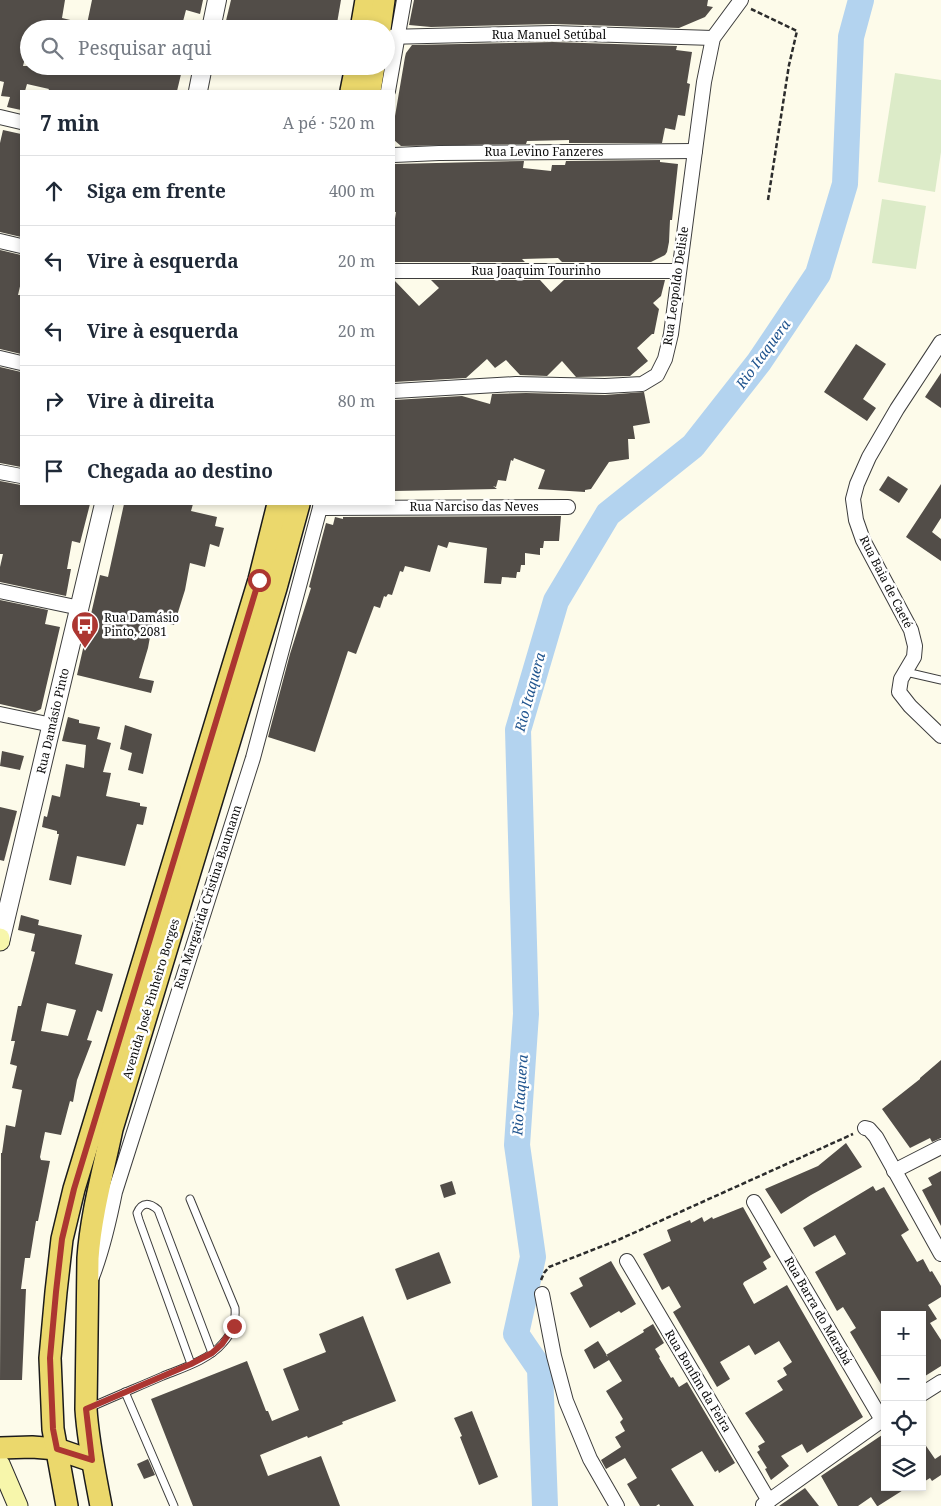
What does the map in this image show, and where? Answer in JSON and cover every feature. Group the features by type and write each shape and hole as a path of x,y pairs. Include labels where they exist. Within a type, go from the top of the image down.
{"main road":[{"path":"363,20 366,0"},
{"path":"384,0 386,20"},
{"path":"352,90 355,75"},
{"path":"370,90 373,75"},
{"name":"Avenida José Pinheiro Borges","path":"67,1506 53,1429 50,1358 62,1239 74,1189 259,580 278,505"},
{"name":"Avenida José Pinheiro Borges","path":"101,1506 92,1460 86,1409 89,1242 112,1130 276,588 298,505"},
{"path":"0,1448 32,1447 57,1449 92,1460"},
{"path":"3,1471 18,1506"},
{"path":"3,1471 33,1506"}],"street":[{"path":"213,20 217,0"},
{"path":"395,20 404,0"},
{"name":"Rua Leopoldo Delisle","path":"395,391 516,384 605,386 642,384 657,375 665,359 670,334 704,82 713,38 740,2"},
{"name":"Rua Manuel Setúbal","path":"395,35 553,33 713,38"},
{"path":"198,90 201,75"},
{"path":"388,75 388,90"},
{"path":"0,117 20,122"},
{"name":"Rua Levino Fanzeres","path":"395,156 439,153 695,151"},
{"path":"0,241 20,246"},
{"name":"Rua Joaquim Tourinho","path":"395,271 678,271"},
{"name":"Rua Baia de Caeté","path":"941,342 869,457 857,484 853,499 856,520 863,540 911,630 915,646 914,657 901,680 899,692 910,706 941,736"},
{"path":"0,358 20,363"},
{"path":"0,472 20,476"},
{"name":"Rua Damásio Pinto","path":"0,939 104,505"},
{"name":"Rua Margarida Cristina Baumann","path":"87,1288 100,1257 108,1230 114,1192 253,758 321,506"},
{"name":"Rua Narciso das Neves","path":"321,506 568,507"},
{"path":"0,591 80,608"},
{"path":"0,714 52,725"},
{"path":"866,1128 876,1137 941,1254"},
{"path":"894,1171 941,1146"},
{"name":"Rua Barra do Marabá","path":"754,1202 881,1416"},
{"name":"Rua Bonfim da Feira","path":"627,1261 765,1503"},
{"path":"542,1294 554,1356 566,1401 590,1459 617,1506"},
{"path":"926,1391 941,1382"},
{"path":"765,1503 881,1420"}],"lane":[{"path":"906,672 941,680"},
{"path":"86,1409 191,1364 212,1353 222,1344 234,1326 236,1319 235,1308 190,1199"},
{"path":"191,1364 139,1220 138,1213 142,1205 147,1203 153,1205 158,1210 212,1353"},
{"path":"125,1392 174,1506"}],"path":[{"path":"740,2 797,31 789,65 768,200"},
{"path":"542,1294 541,1279 549,1267 618,1240 866,1128"}],"green space":[{"path":"895,73 941,80 941,152 935,192 878,182"},
{"path":"882,199 926,206 916,269 872,263"}],"building":[{"path":"0,0 65,0 62,18 70,20 20,20 20,75 181,75 177,90 48,90 27,84 25,90 20,90 20,110 7,107 10,97 1,96 4,82 0,81"},
{"path":"92,0 203,0 200,14 186,10 183,20 88,20"},
{"path":"231,0 341,0 338,20 226,20"},
{"path":"414,0 708,0 707,6 713,7 705,17 679,28 553,24 431,27 409,25"},
{"path":"553,42 677,46 676,50 692,52 687,83 690,84 685,116 678,115 675,130 665,128 662,143 569,143 569,140 527,141 526,144 401,146 395,141 395,116 405,57 412,45"},
{"path":"3,130 20,134 20,237 0,232 0,143"},
{"path":"660,160 660,162 678,164 672,220 670,220 669,242 665,255 651,262 562,262 558,258 522,259 525,262 395,262 395,164 524,161 523,168 551,171 552,165 565,165 566,161"},
{"path":"0,250 20,255 20,286 18,295 20,295 20,354 0,349"},
{"path":"431,280 540,280 551,292 564,280 665,280 661,296 653,303 659,309 654,334 637,348 648,361 630,376 576,377 562,361 547,376 520,375 506,360 495,368 487,359 466,378 395,382 395,281 419,306 439,288"},
{"path":"856,344 886,364 863,399 876,408 867,421 824,392"},
{"path":"0,367 20,372 20,467 0,463"},
{"path":"941,373 941,408 925,397"},
{"path":"644,392 650,423 633,426 635,439 628,439 629,459 609,462 591,489 585,490 585,492 538,489 545,470 514,458 513,461 511,460 506,481 498,480 496,487 493,486 497,489 395,491 395,400 462,396 490,404 492,394 605,395"},
{"path":"888,476 908,489 899,503 879,490"},
{"path":"0,481 20,485 20,505 90,505 80,543 72,541 67,569 71,569 66,596 0,582 0,567 3,554 0,554"},
{"path":"941,484 941,518 932,532 941,539 941,561 906,537"},
{"path":"124,505 193,505 191,511 217,517 215,526 224,528 219,547 210,544 205,567 190,563 185,590 174,625 153,620 148,648 139,678 154,681 151,693 77,675 100,575 108,577"},
{"path":"561,516 559,541 544,541 543,548 540,548 540,555 525,553 525,565 521,565 520,572 517,572 516,578 502,577 501,584 484,583 487,548 449,542 447,548 438,545 430,572 405,566 403,572 400,571 392,595 384,596 380,608 374,606 356,654 348,651 315,752 268,737 290,654 311,588 309,587 326,523 333,525 335,517 343,519 343,517"},
{"path":"0,600 48,610 45,624 60,627 41,709 35,712 0,704"},
{"path":"68,717 79,720 79,723 100,727 97,739 111,743 103,772 111,773 106,796 140,803 140,806 147,807 143,825 137,824 125,866 77,856 71,885 49,880 59,834 57,834 57,831 42,827 44,816 47,817 52,795 60,797 66,764 84,768 86,745 62,741"},
{"path":"125,725 152,734 143,774 128,770 132,753 120,749"},
{"path":"2,751 24,756 20,770 0,766"},
{"path":"0,807 17,811 4,861 0,860"},
{"path":"21,915 39,920 38,925 82,935 75,964 113,974 102,1012 97,1010 87,1040 92,1041 77,1080 73,1102 70,1101 61,1135 45,1132 40,1157 41,1160 50,1161 38,1221 36,1221 30,1258 25,1258 21,1289 26,1289 22,1380 0,1380 1,1153 6,1125 15,1127 22,1090 12,1088 17,1066 10,1064 15,1041 11,1041 18,1006 21,1006 35,952 31,951 35,934 18,930","holes":["47,1003 76,1010 68,1036 41,1031"]},
{"path":"941,1060 941,1138 932,1142 930,1138 910,1148 882,1109"},
{"path":"846,1143 862,1167 781,1214 765,1189 818,1166"},
{"path":"941,1171 941,1226 922,1190 932,1185 928,1178"},
{"path":"452,1181 456,1194 444,1198 440,1185"},
{"path":"873,1186 876,1191 884,1187 909,1230 901,1235 917,1262 923,1259 941,1286 941,1297 928,1305 937,1319 930,1323 941,1340 941,1366 926,1375 926,1311 881,1311 881,1384 850,1332 856,1328 843,1307 837,1311 815,1272 846,1254 835,1235 814,1247 803,1228"},
{"path":"743,1207 771,1257 763,1262 767,1269 743,1284 754,1304 787,1285 863,1417 807,1453 802,1444 781,1456 789,1466 771,1480 765,1469 767,1468 757,1452 760,1450 758,1446 765,1442 745,1413 783,1390 777,1381 787,1375 783,1368 792,1362 779,1341 755,1355 749,1345 720,1362 730,1379 717,1387 673,1312 681,1307 669,1286 662,1290 643,1254 671,1241 667,1230 690,1220 691,1223 702,1217 704,1222 712,1217 713,1219"},
{"path":"439,1252 451,1283 407,1300 395,1269"},
{"path":"611,1261 636,1304 621,1313 619,1311 590,1328 570,1293 583,1286 579,1278"},
{"path":"363,1316 396,1401 342,1422 343,1424 308,1438 307,1436 260,1455 268,1476 321,1456 340,1506 193,1506 151,1399 247,1361 266,1411 268,1411 272,1421 299,1410 283,1369 326,1352 319,1334"},
{"path":"653,1324 664,1343 655,1349 659,1358 679,1387 687,1382 735,1463 719,1473 718,1470 715,1472 702,1451 671,1469 694,1506 660,1506 659,1504 656,1506 640,1506 627,1484 637,1478 625,1458 606,1469 601,1460 621,1447 615,1437 625,1431 620,1422 623,1419 606,1391 622,1381 609,1360 594,1369 584,1350 598,1341 607,1355 644,1332 643,1330"},
{"path":"472,1411 498,1477 479,1485 454,1418"},
{"path":"881,1436 881,1491 902,1491 878,1506 871,1497 858,1506 838,1506 821,1476"},
{"path":"926,1446 935,1459 941,1455 941,1475 932,1481 930,1478 926,1480"},
{"path":"148,1459 155,1475 144,1479 137,1464"},
{"path":"805,1488 819,1506 779,1506"}],"waterway":[{"name":"Rio Itaquera","path":"545,1506 540,1369 516,1334 533,1257 517,1145 526,1014 518,730 556,601 608,514 693,446 759,362 818,274 845,184 851,37 861,0"}],"place":[{"name":"Rua Damásio Pinto, 2081","path":"85,649"}],"route":[{"path":"234,1326 229,1336 212,1353 191,1364 86,1409 92,1460 57,1449 53,1429 50,1358 62,1239 74,1189 259,580"}]}
